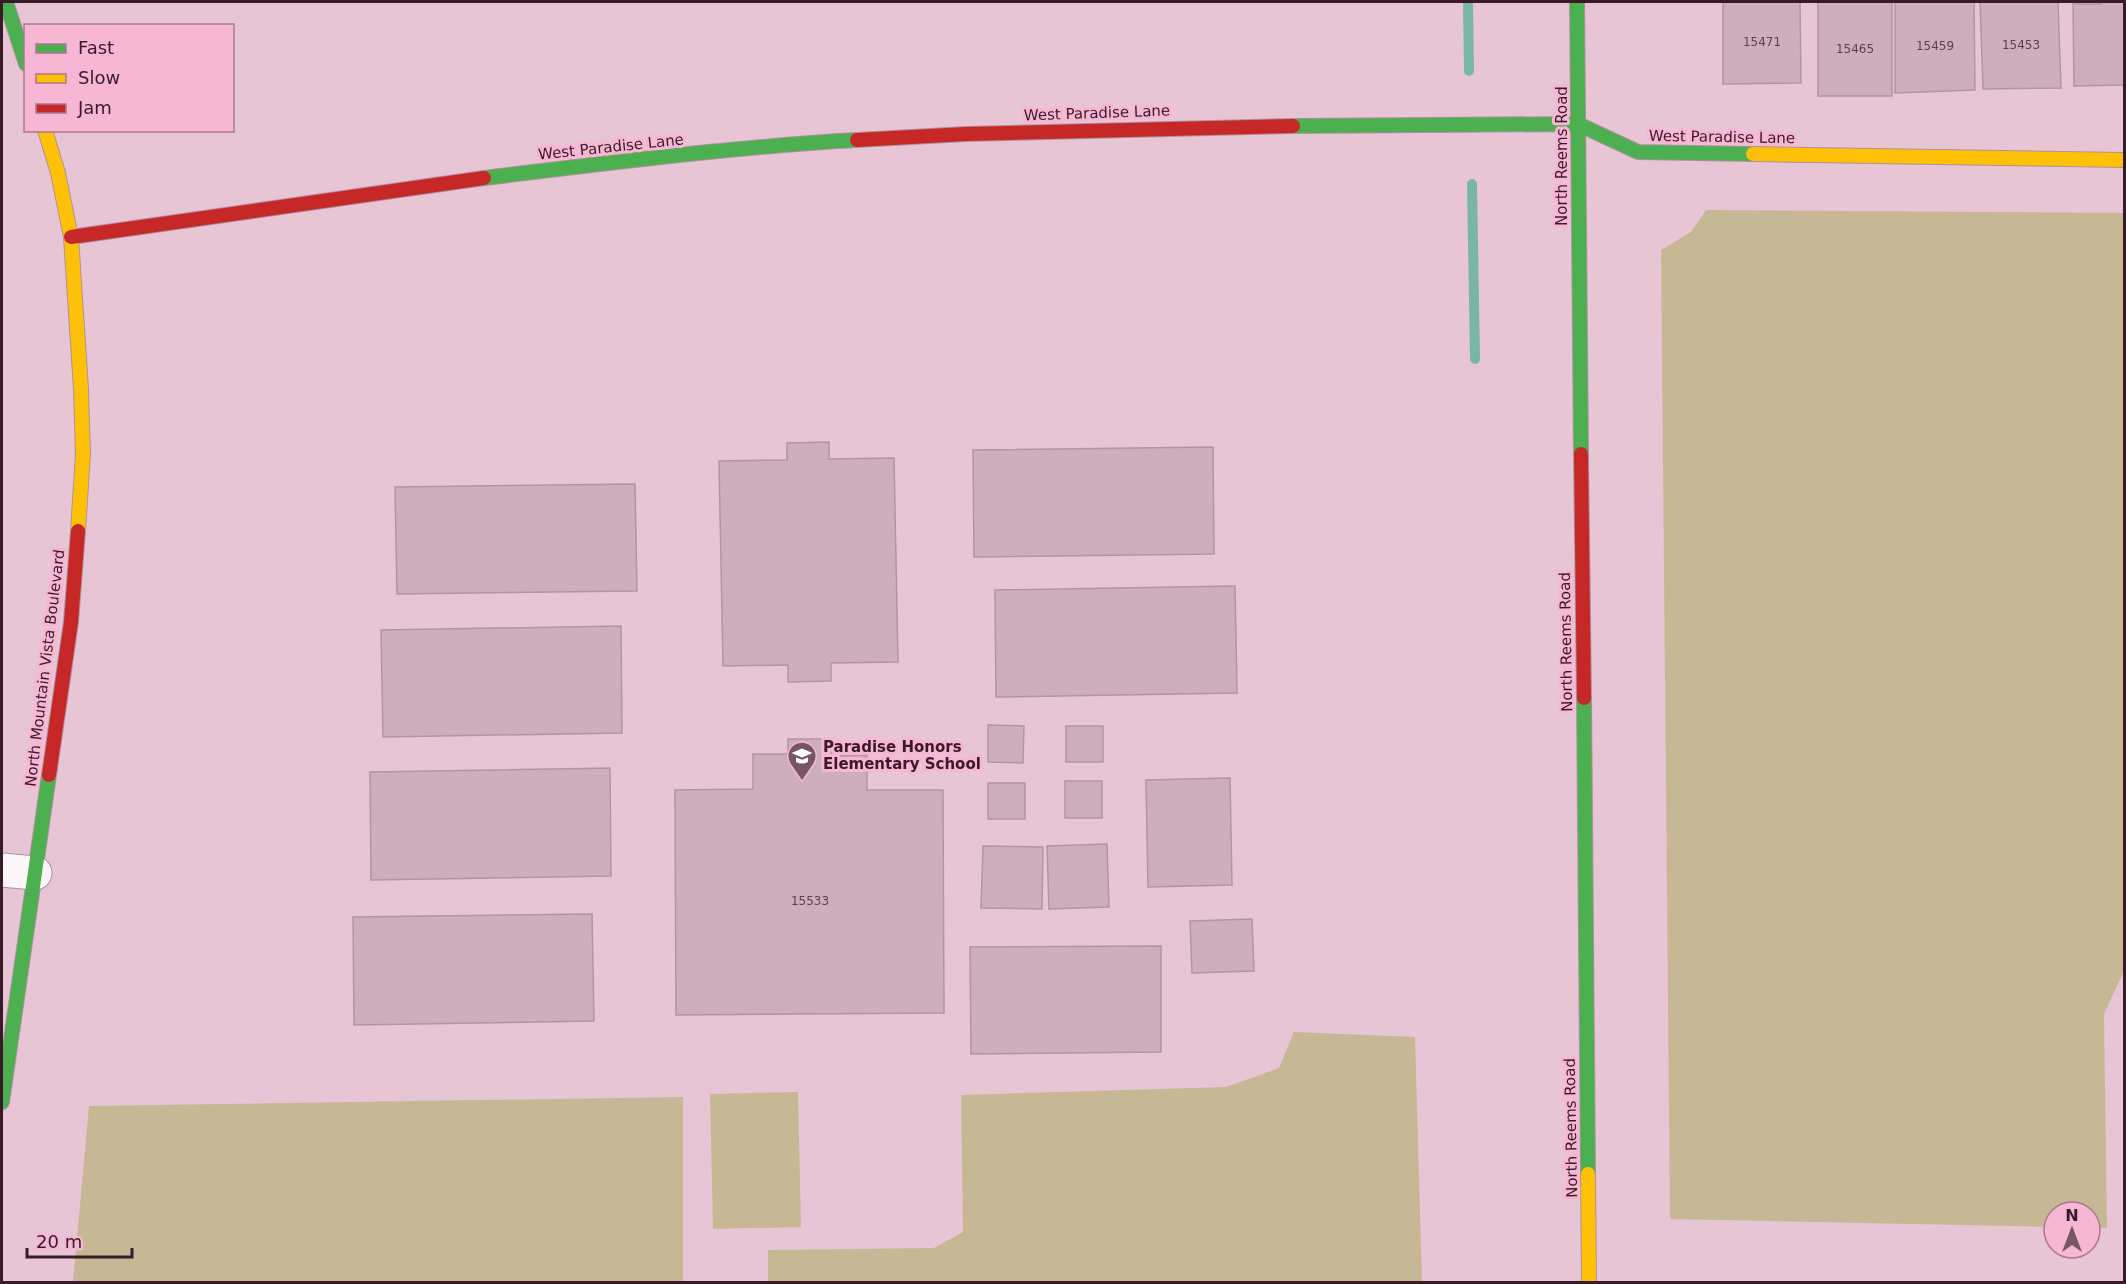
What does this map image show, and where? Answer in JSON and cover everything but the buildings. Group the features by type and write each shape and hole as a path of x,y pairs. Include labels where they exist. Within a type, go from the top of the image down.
{"street":[{"path":"6,2 24,58"},
{"name":"North Reems Road","path":"1577,2 1589,1282"},
{"name":"West Paradise Lane","path":"71,237 424,186 590,165 806,143 1148,127 1578,124 1638,152 2124,160"},
{"name":"North Mountain Vista Boulevard","path":"2,1102 71,622 80,512 81,389 71,237 58,173 46,132"},
{"path":"2,870 35,873"}],"shaded area":[{"path":"1706,210 2124,213 2124,971 2104,1014 2107,1228 2102,1228 2102,1200 2042,1200 2042,1227 1670,1219 1661,250 1691,232"},
{"path":"1294,1032 1415,1037 1422,1282 768,1282 768,1250 934,1248 963,1232 961,1095 1226,1087 1279,1068"},
{"path":"798,1092 801,1227 713,1229 710,1094"},
{"path":"683,1097 683,1282 73,1282 89,1106"}],"waterway":[{"path":"1468,2 1469,71"},
{"path":"1472,184 1475,359"}],"traffic: fast":[{"path":"6,2 24,58"},
{"path":"1577,2 1581,454"},
{"path":"1293,126 1578,124 1638,152 1753,154"},
{"path":"484,178 717,151 857,140"},
{"path":"1584,698 1588,1174"},
{"path":"2,1102 49,775"}],"traffic: slow":[{"path":"46,132 58,173 71,237 83,454 78,531"},
{"path":"1753,154 2124,160"},
{"path":"1588,1174 1589,1282"}],"traffic: jam":[{"path":"857,140 966,134 1293,126"},
{"path":"71,237 484,178"},
{"path":"1581,454 1584,698"},
{"path":"49,775 71,622 78,531"}],"place":[{"name":"Paradise Honors Elementary School","path":"802,782"}]}
